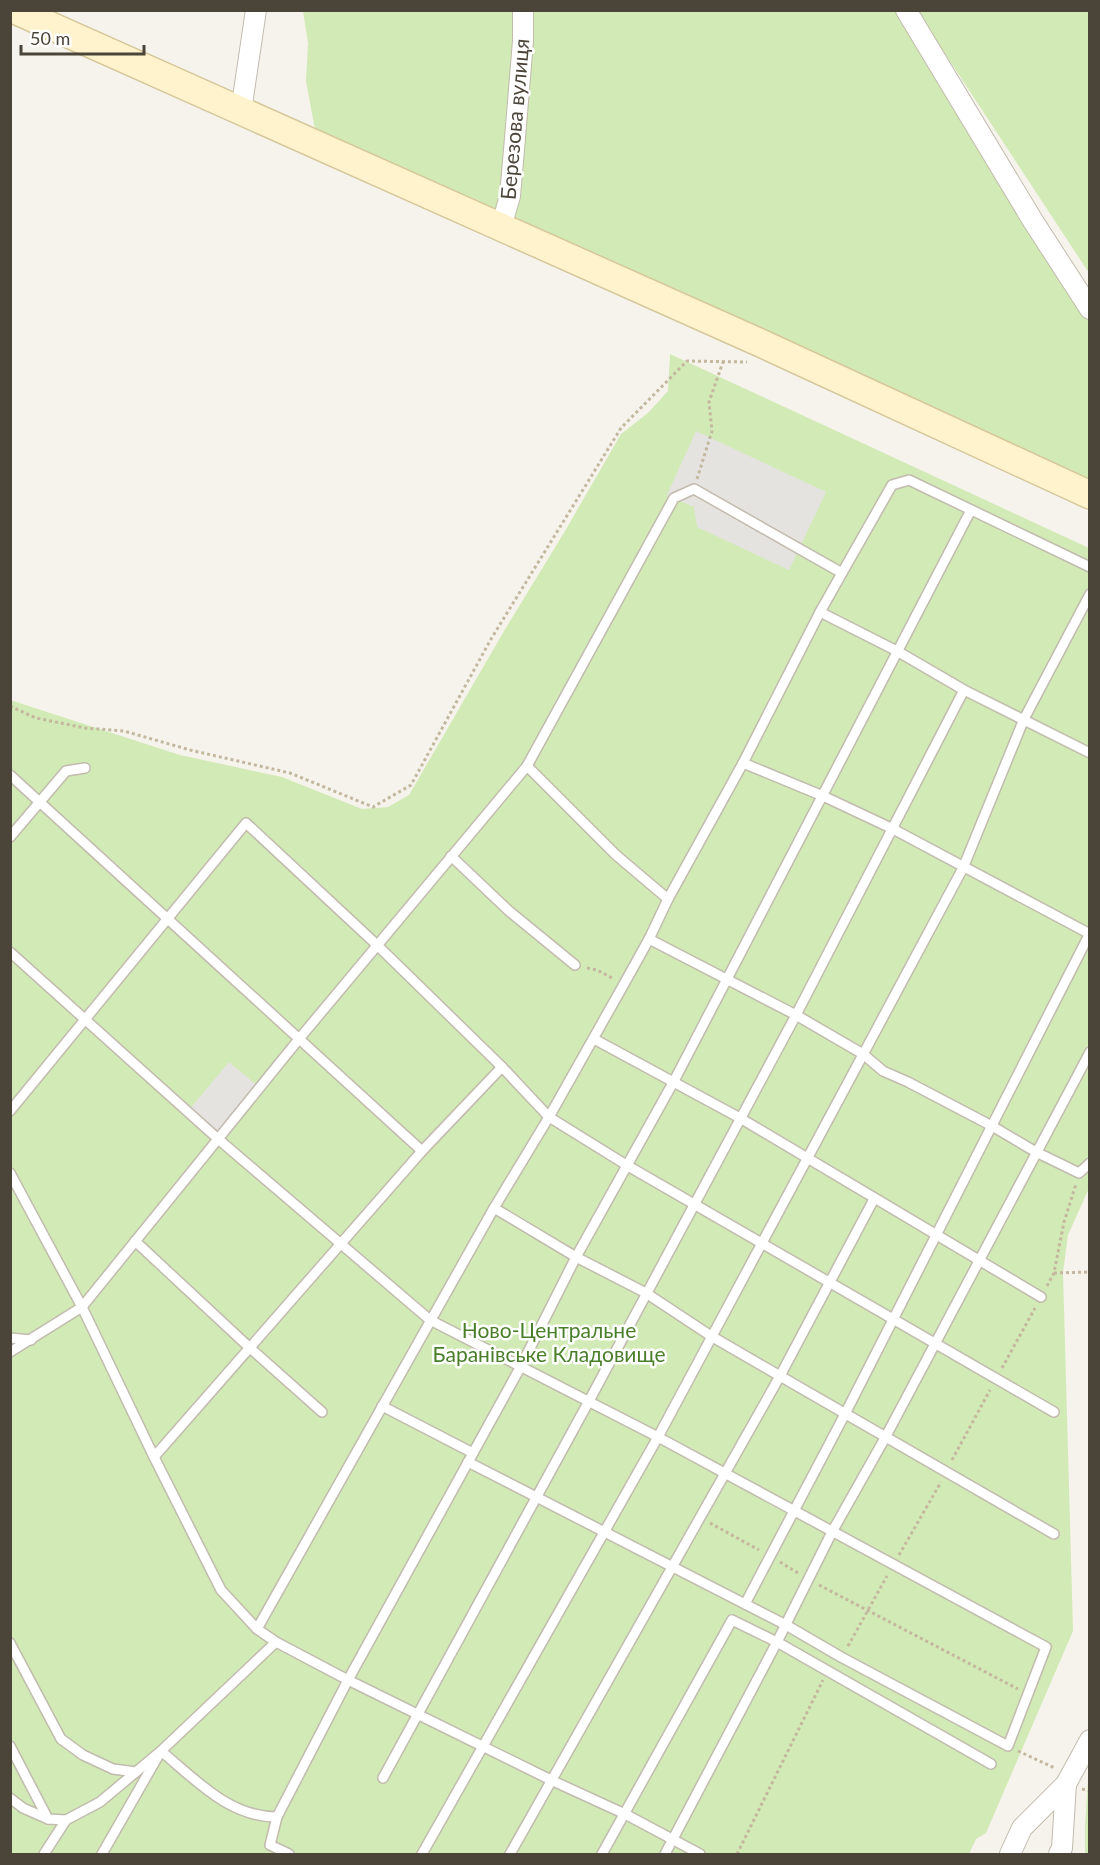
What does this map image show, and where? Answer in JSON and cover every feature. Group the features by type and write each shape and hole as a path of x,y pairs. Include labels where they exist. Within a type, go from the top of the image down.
{"main road":[{"path":"15,10 765,345 1089,495"}],"street":[{"path":"241,111 256,10"},
{"name":"Березова вулиця","path":"501,227 510,196 523,41 523,10"},
{"path":"906,10 1033,221 1089,309"},
{"path":"1010,1854 1022,1828 1068,1780 1089,1740"},
{"path":"1059,1854 1062,1848 1068,1780"}],"lane":[{"path":"257,1629 430,1320 594,1039 743,763 820,612 892,485 909,480 1089,567"},
{"path":"10,1352 82,1307 217,1138 527,766 674,498 694,489 842,573"},
{"path":"290,1854 270,1845 277,1817 348,1680 521,1366 576,1257 674,1081 970,510"},
{"path":"422,1854 658,1437 963,868 1024,719 1089,594"},
{"path":"820,612 897,651 964,690 1089,753"},
{"path":"383,1778 796,1015 964,690"},
{"path":"743,763 823,796 893,829 1089,934 845,1414 745,1604"},
{"path":"527,766 616,855 668,899"},
{"path":"10,837 66,771 84,768"},
{"path":"10,775 423,1151"},
{"path":"10,1111 246,823 377,945 502,1067 549,1117 627,1166 1054,1412"},
{"path":"451,856 509,911 575,965"},
{"path":"649,939 796,1015 863,1054 883,1071 992,1126 1036,1152 1079,1173 1089,1163"},
{"path":"10,952 217,1138 430,1320 658,1437 1046,1647 1008,1746 786,1625 468,1462"},
{"path":"594,1039 740,1118 1041,1297"},
{"path":"665,1854 786,1625 832,1532 885,1438 1089,1052"},
{"path":"154,1457 340,1244 502,1067"},
{"path":"10,1173 82,1307 221,1590 257,1629 276,1642 348,1680 552,1781 625,1814 700,1854"},
{"path":"510,1854 780,1376 874,1199"},
{"path":"494,1208 576,1257 646,1293 711,1336 1054,1534"},
{"path":"135,1241 322,1412"},
{"path":"10,1338 31,1340"},
{"path":"382,1406 473,1452"},
{"path":"602,1854 732,1620 828,1670 991,1764"},
{"path":"44,1854 66,1820 100,1802 161,1751 276,1642"},
{"path":"10,1643 61,1739 82,1755 113,1770 136,1772"},
{"path":"10,1746 48,1819"},
{"path":"161,1751 221,1801 261,1817 277,1817"},
{"path":"102,1854 161,1751"},
{"path":"10,1798 23,1808 48,1819 66,1820"}],"path":[{"path":"10,706 36,718 85,728 124,731 190,750 290,773 373,807 411,785 491,639 621,428 687,361 751,362 765,345"},
{"path":"694,489 712,431 709,402 723,362"},
{"path":"575,965 597,970 624,984"},
{"path":"841,1657 946,1472 1054,1273 1064,1222 1079,1173"},
{"path":"1054,1273 1089,1272"},
{"path":"700,1518 771,1556 808,1580 1029,1695"},
{"path":"737,1854 828,1670"},
{"path":"1008,1746 1068,1780"}],"green space":[{"path":"303,11 906,11 1089,309 1089,495 318,146 306,81 308,43"},
{"path":"917,11 1089,11 1089,273"},
{"name":"Ново-Центральне Баранівське Кладовище","path":"670,354 1089,548 1090,1186 1068,1235 1063,1272 1073,1631 986,1833 976,1839 969,1854 11,1854 10,700 180,755 282,777 362,809 388,807 409,795 621,434 648,413 668,391"},
{"path":"1089,1776 1089,1854 1085,1854 1085,1825"}],"shaded area":[{"path":"696,431 826,492 789,570 697,527 694,507 667,495"},
{"path":"229,1062 259,1087 217,1138 188,1111"}]}
